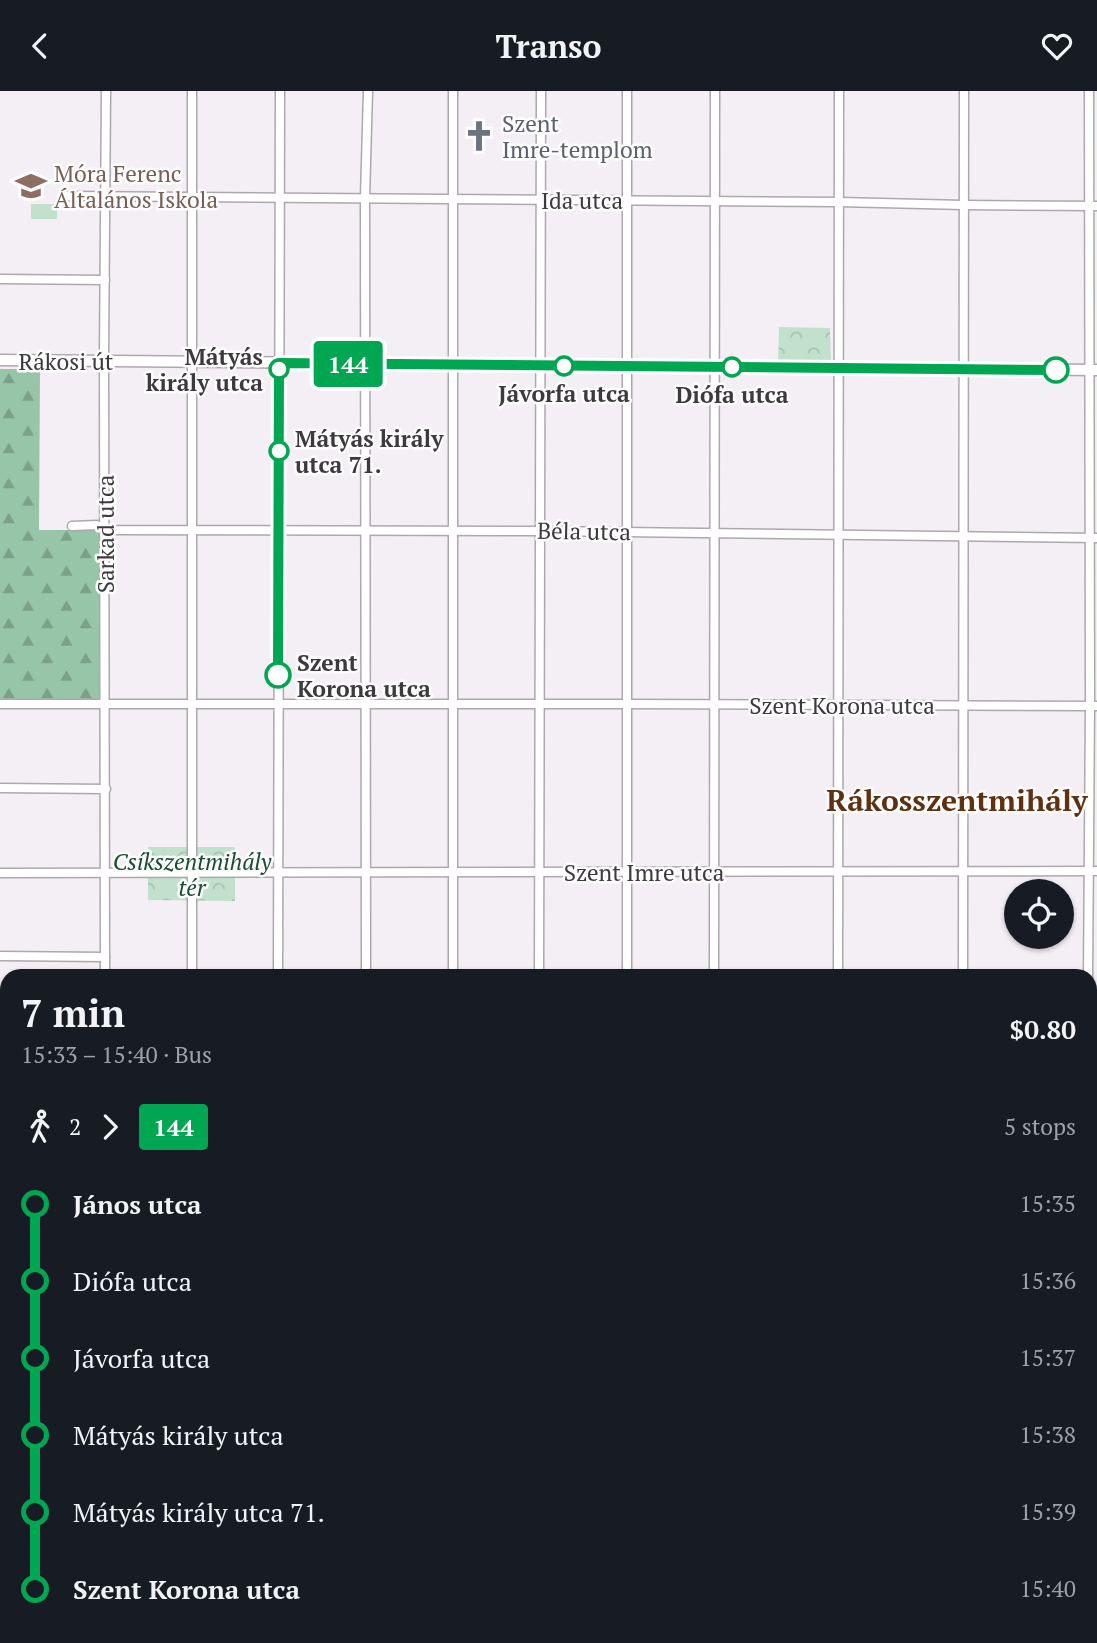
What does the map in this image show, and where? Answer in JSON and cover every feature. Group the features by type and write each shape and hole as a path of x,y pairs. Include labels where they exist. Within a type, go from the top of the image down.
{"main road":[{"name":"Rákosi út","path":"0,360 1093,370"}],"street":[{"name":"Sarkad utca","path":"105,969 106,91"},
{"path":"192,91 192,969"},
{"path":"278,969 280,91"},
{"path":"366,969 365,198 368,91"},
{"path":"453,91 453,969"},
{"path":"539,969 541,91"},
{"path":"627,91 627,969"},
{"path":"714,969 715,91"},
{"path":"838,969 839,91"},
{"path":"963,969 964,91"},
{"path":"1088,969 1093,871 1094,706 1093,206 1089,91"},
{"name":"Ida utca","path":"66,196 1093,206"},
{"path":"0,279 105,280"},
{"name":"Béla utca","path":"72,526 97,525 106,530 191,531 540,531 1093,538"},
{"name":"Szent Korona utca","path":"0,704 1094,706"},
{"path":"0,788 106,789"},
{"path":"0,873 191,871"},
{"name":"Szent Imre utca","path":"191,871 1093,871"},
{"path":"0,956 105,957"}],"green space":[{"path":"31,204 57,204 57,219 31,219"},
{"path":"779,327 830,328 831,364 778,363"},
{"path":"0,369 40,369 39,530 106,530 105,704 0,704"},
{"name":"Csíkszentmihály tér","path":"148,847 235,847 235,901 148,900"}],"bus line":[{"name":"144","path":"278,675 279,363 1056,370"}],"place":[{"name":"Szent Imre-templom","path":"479,136"},
{"name":"Móra Ferenc Általános Iskola","path":"31,186"},
{"name":"Jávorfa utca","path":"564,366"},
{"name":"Diófa utca","path":"732,367"},
{"name":"Mátyás király utca","path":"279,369"},
{"name":"Mátyás király utca 71.","path":"279,451"},
{"name":"Szent Korona utca","path":"278,675"}],"district":[{"name":"Rákosszentmihály","path":"957,800"}]}
